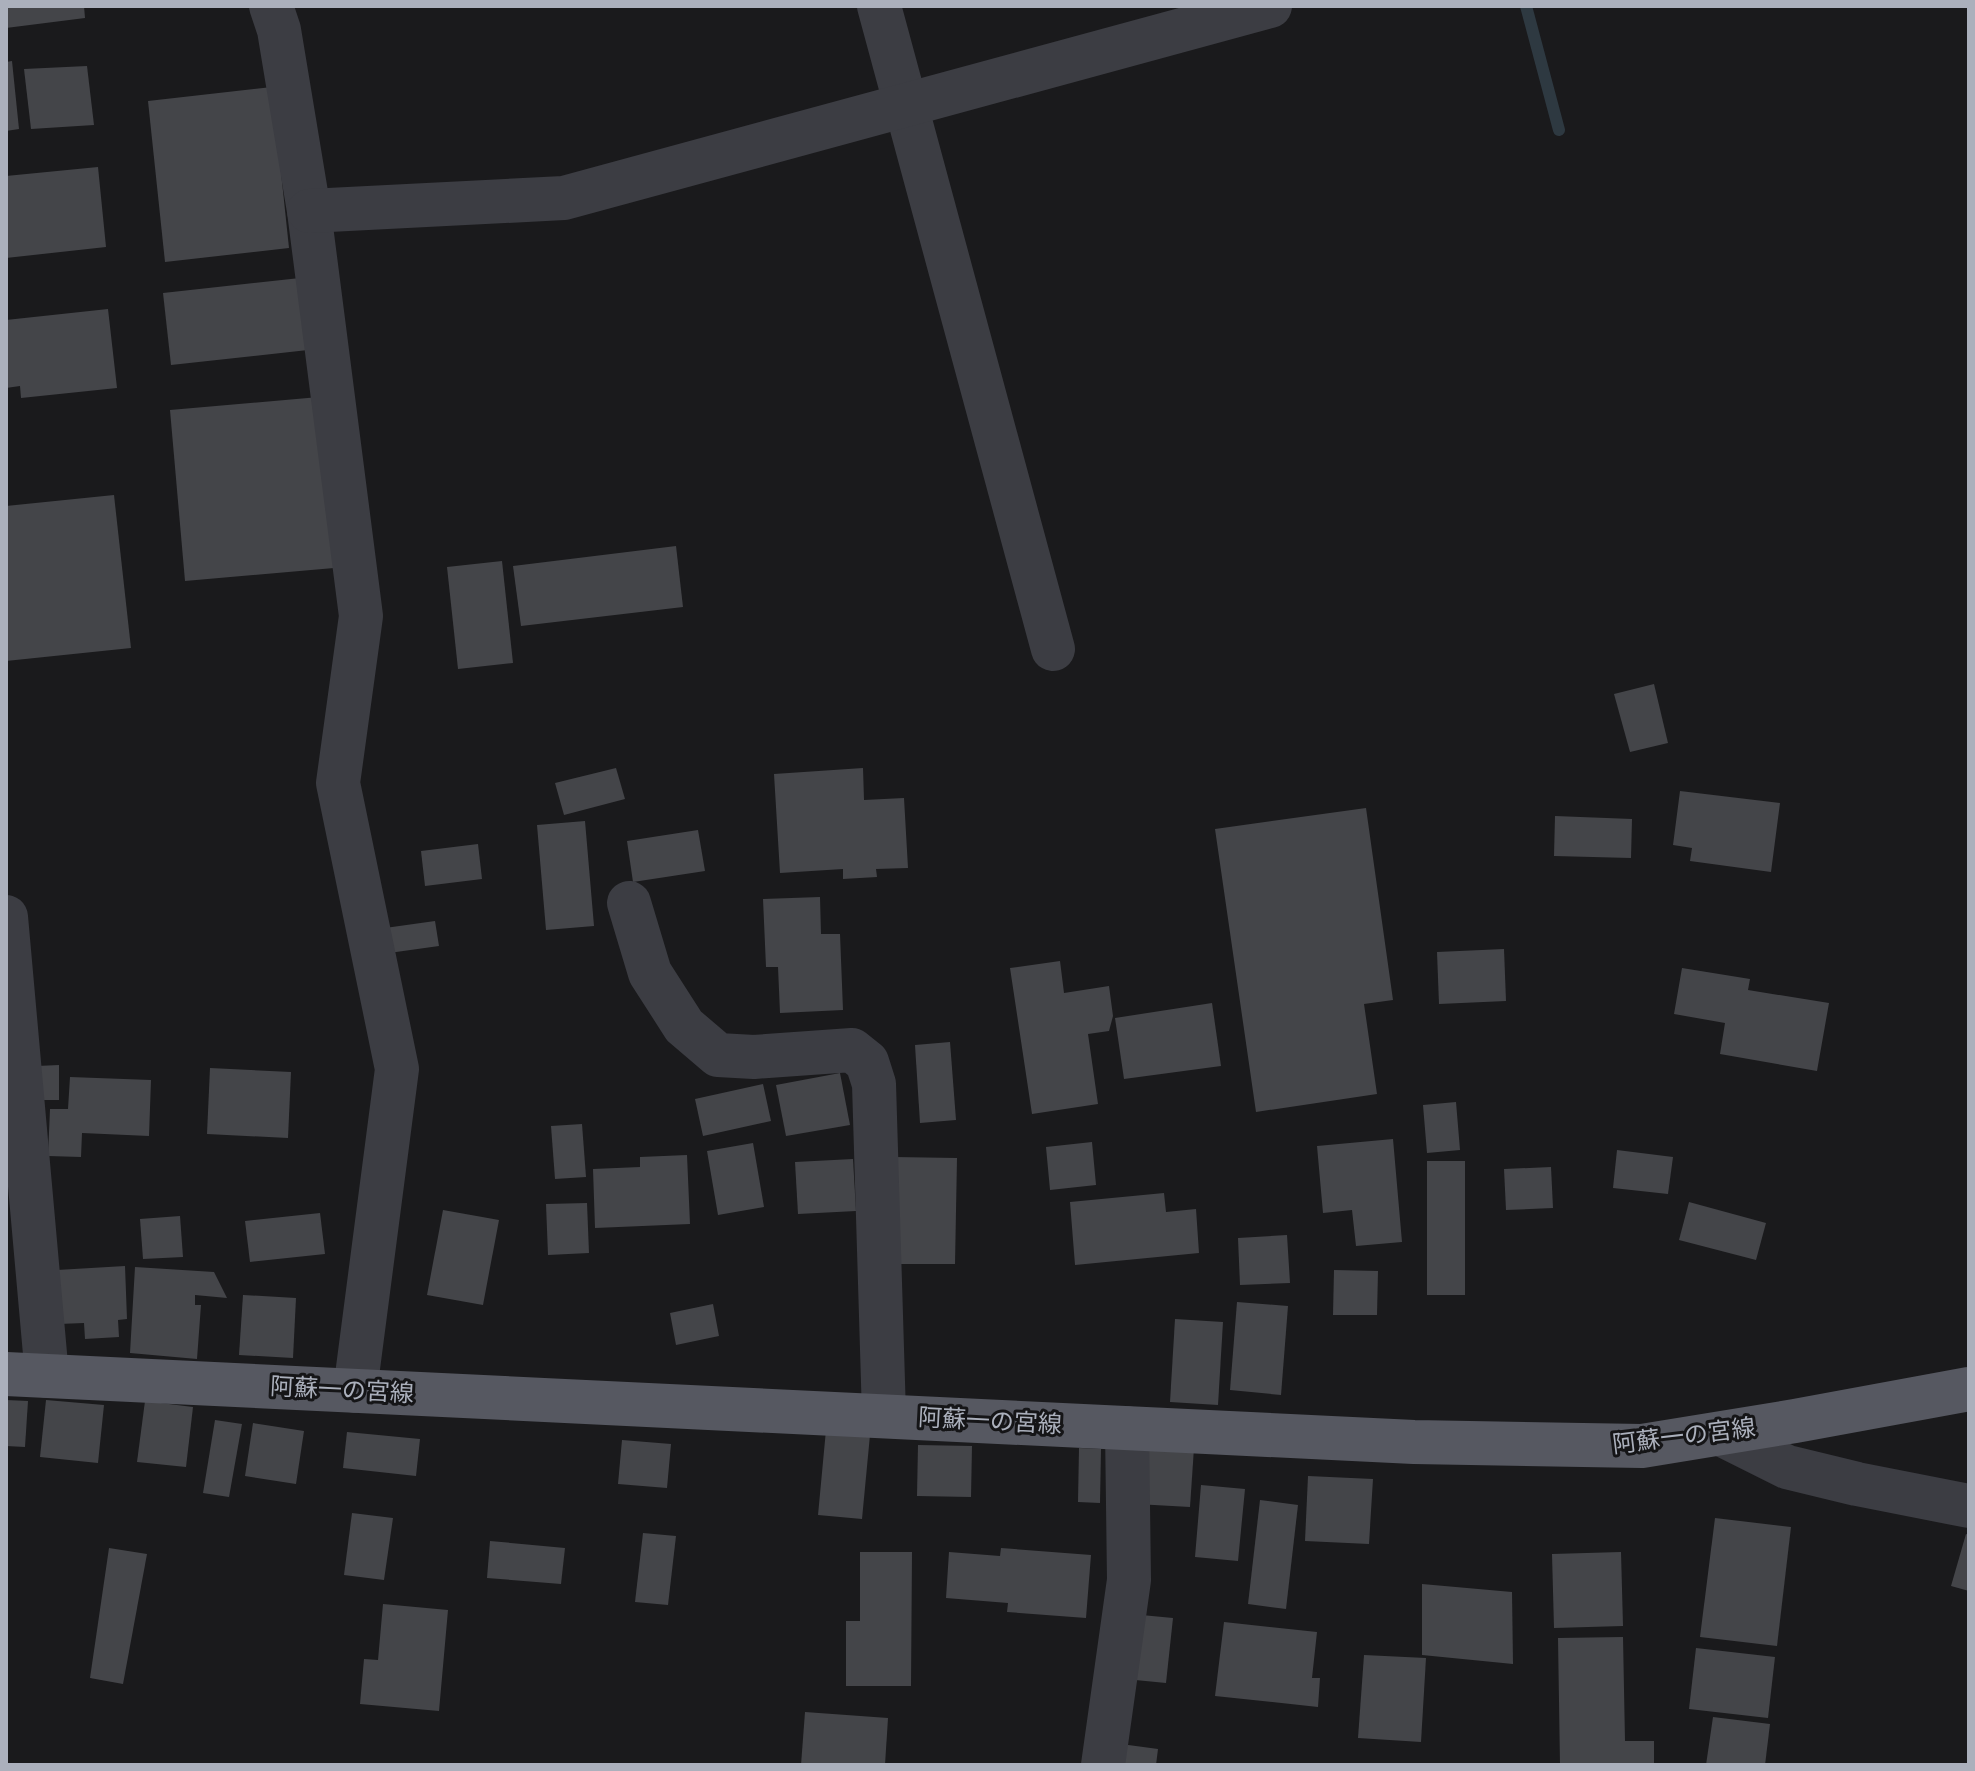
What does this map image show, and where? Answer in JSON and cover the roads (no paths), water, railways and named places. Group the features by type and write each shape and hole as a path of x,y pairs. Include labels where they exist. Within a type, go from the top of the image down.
{"main road":[{"name":"阿蘇一の宮線","path":"26,1375 1414,1442 1642,1446 1969,1389"}],"street":[{"path":"271,6 279,30 309,211 361,616 338,783 397,1069 355,1391"},
{"path":"879,6 1053,649"},
{"path":"309,211 564,198 1270,6"},
{"path":"629,903 650,973 684,1026 718,1055 754,1057 852,1050 867,1062 874,1084 884,1415"},
{"path":"6,917 26,1375"},
{"path":"1103,1765 1129,1580 1127,1428"},
{"path":"1721,1434 1787,1467 1969,1506"}],"waterway":[{"path":"1526,6 1559,130"}]}
